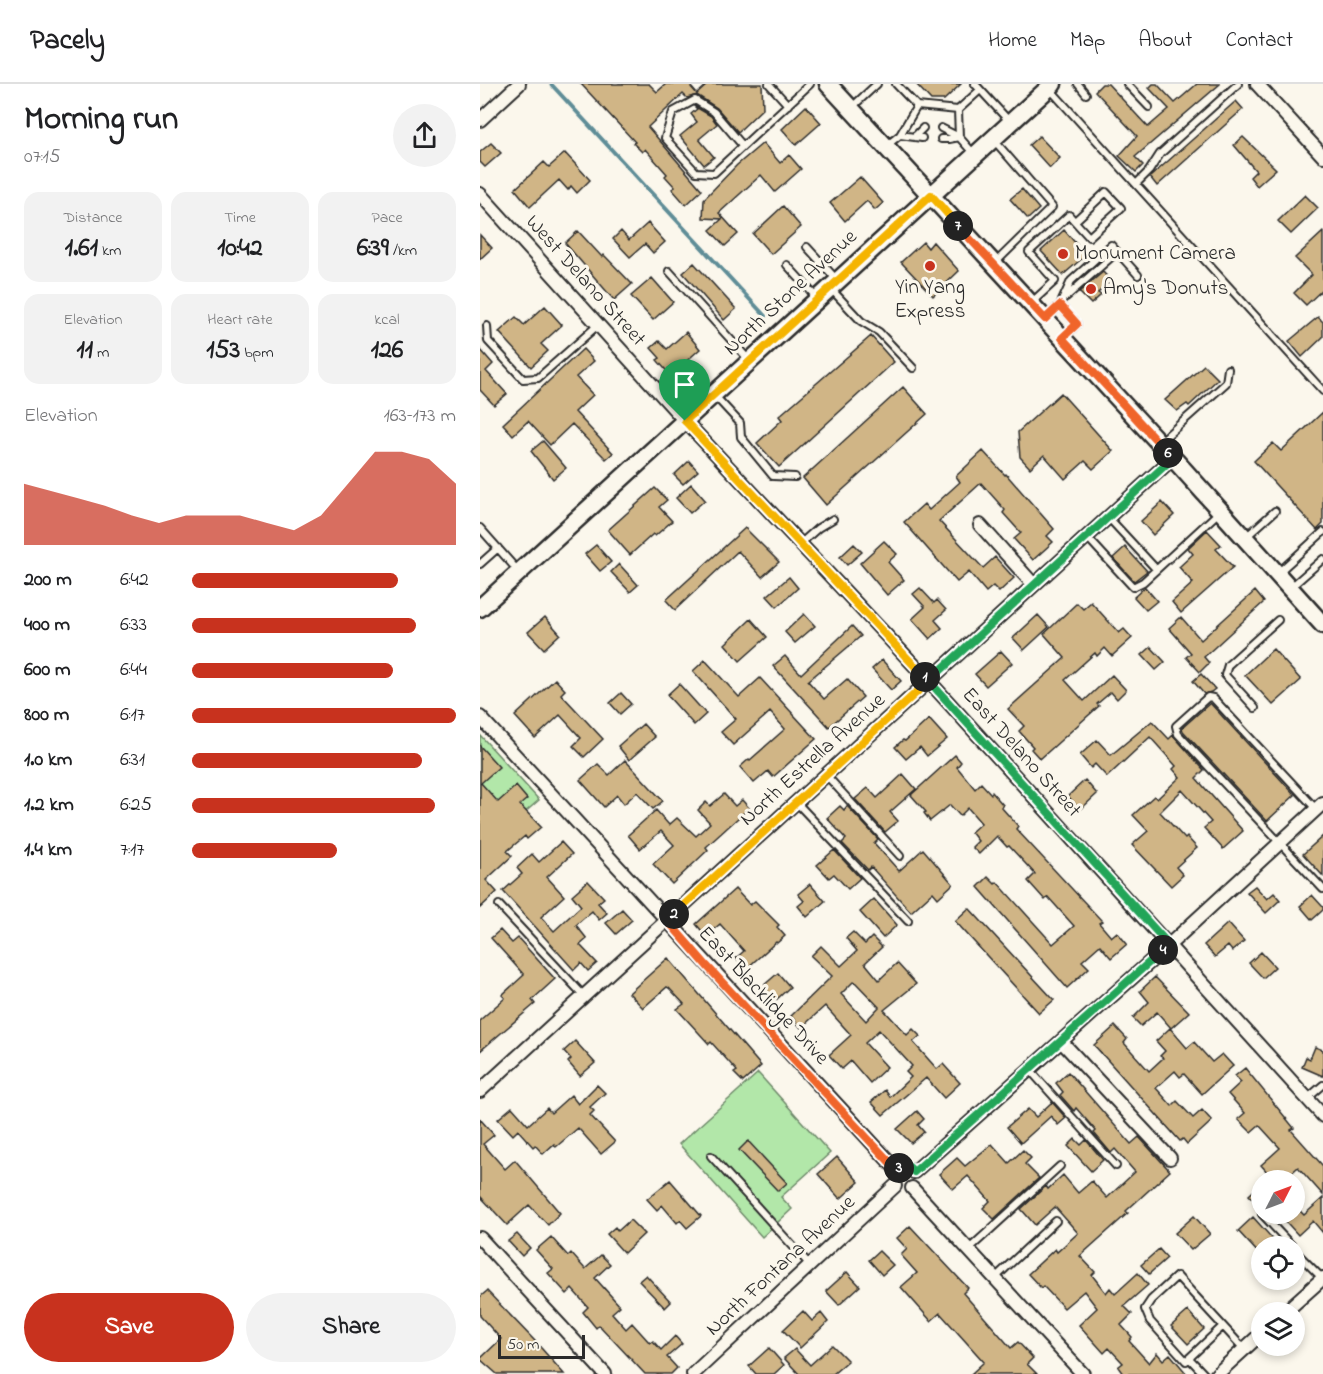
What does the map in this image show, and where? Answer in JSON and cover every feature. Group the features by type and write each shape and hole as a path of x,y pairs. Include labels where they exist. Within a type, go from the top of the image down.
{"main road":[{"path":"828,84 1159,442 1323,625"},
{"name":"North Stone Avenue","path":"480,609 1049,85"}],"street":[{"path":"480,120 519,84"},
{"path":"1257,84 1323,156"},
{"name":"West Delano Street","path":"480,194 685,421"},
{"name":"East Delano Street","path":"685,421 929,681 1323,1116"},
{"name":"North Estrella Avenue","path":"480,1091 1173,458"},
{"path":"981,525 1034,585"},
{"name":"East Blacklidge Drive","path":"480,717 897,1170"},
{"path":"914,1172 1169,945 1320,806"},
{"path":"1061,1041 1170,1158"},
{"path":"904,1167 914,1172 916,1182 912,1188 904,1191 895,1186 893,1176 897,1170 904,1167"},
{"name":"North Fontana Avenue","path":"693,1374 895,1186"},
{"path":"912,1188 1083,1374"},
{"path":"480,1238 605,1374"},
{"path":"1295,1302 1323,1278"},
{"path":"1217,1374 1251,1343"}],"lane":[{"path":"769,84 788,105"},
{"path":"743,146 714,112 695,100 673,112 665,138 696,172 714,173 810,84"},
{"path":"850,108 877,84"},
{"path":"896,84 917,106 958,110"},
{"path":"1078,84 1086,94"},
{"path":"1127,84 1149,107"},
{"path":"1136,184 1149,171 1160,154 1238,84"},
{"path":"1049,85 1323,391"},
{"path":"958,137 958,110 977,87 1010,123"},
{"path":"885,146 900,135 917,106"},
{"path":"914,137 923,128"},
{"path":"941,128 958,137 974,155"},
{"path":"900,135 922,138"},
{"path":"941,139 949,140 958,137"},
{"path":"992,139 1052,207 994,264"},
{"path":"1030,304 1055,281 1029,252 1069,215 1089,237 1121,208 1106,192 1075,221"},
{"path":"1045,319 1061,302 1071,281 1111,245 1138,275"},
{"path":"807,247 828,289"},
{"path":"787,265 828,289 861,321 879,332 913,368"},
{"path":"669,271 750,361"},
{"path":"1061,302 1077,324 1062,338"},
{"path":"487,326 488,341 523,379 538,378 598,324"},
{"path":"1159,442 1226,383 1228,369"},
{"path":"714,395 740,423 741,437 773,476 795,477"},
{"path":"1087,537 1133,587 1143,582 1221,510"},
{"path":"1245,538 1275,511"},
{"path":"1108,517 1156,569"},
{"path":"800,544 818,528 833,519"},
{"path":"480,528 519,572"},
{"path":"1277,574 1323,532"},
{"path":"480,564 498,548"},
{"path":"1290,588 1323,559"},
{"path":"1255,708 1225,675 1228,665 1278,620"},
{"path":"1320,806 1213,698 1208,697 1176,726 1178,734 1323,889"},
{"path":"826,775 900,856"},
{"path":"796,802 908,921"},
{"path":"499,905 584,996"},
{"path":"1030,1069 1116,1166"},
{"path":"1307,1099 1323,1085"},
{"path":"711,1155 810,1265"},
{"path":"968,1250 1060,1166"},
{"path":"995,1278 1056,1221"},
{"path":"1271,1224 1282,1236"},
{"path":"1305,1260 1323,1278"},
{"path":"1223,1326 1186,1361 1150,1321 1146,1309 1151,1300 1177,1276 1223,1326 1244,1349"},
{"path":"1189,1358 1204,1374"}],"green space":[{"path":"480,735 539,800 489,844 480,834"},
{"path":"758,1073 830,1153 781,1197 792,1209 762,1237 679,1144"}],"building":[{"path":"581,84 649,84 657,92 666,84 694,84 691,87 697,94 708,84 762,84 763,108 738,132 717,108 697,95 687,98 683,94 648,127 702,190 686,205 672,189 675,187 665,176 667,174 645,149 642,152 633,143 635,142"},
{"path":"916,84 961,84 944,100 931,100"},
{"path":"1102,84 1108,84 1148,127 1169,109 1149,88 1153,84 1157,84 1175,103 1197,84 1220,84 1135,157 1143,165 1136,172 1119,156 1137,136 1095,91"},
{"path":"1236,101 1243,109 1157,186 1150,177"},
{"path":"694,106 711,116 717,124 699,139 714,157 704,165 680,136 697,122 691,114 697,109"},
{"path":"806,106 821,123 796,145 782,129"},
{"path":"1039,136 1060,158 1050,168 1029,145"},
{"path":"1243,137 1276,169 1257,186 1250,177 1256,171 1234,145"},
{"path":"491,143 501,153 485,167 480,162 480,152"},
{"path":"763,143 780,163 789,155 801,169 775,192 761,175 719,213 738,234 725,246 710,230 722,219 703,218 704,199 737,165"},
{"path":"565,153 590,180 577,193 571,186 568,190 559,180 530,207 515,189 544,162 549,167"},
{"path":"860,177 883,203 875,210 867,201 845,221 830,203"},
{"path":"1022,189 1039,209 1028,219 1010,199"},
{"path":"1305,195 1318,208 1291,234 1278,221"},
{"path":"783,206 801,227 771,254 753,234"},
{"path":"648,223 665,242 653,253 645,244 630,257 613,239 621,231 629,240"},
{"path":"1064,230 1086,255 1063,275 1041,251"},
{"path":"578,231 632,284 614,300 565,243"},
{"path":"1323,232 1323,289 1306,305 1294,293 1312,275 1295,258"},
{"path":"480,235 492,248 480,259"},
{"name":"Yin Yang Express","path":"923,242 928,248 933,242 959,271 933,296 901,262"},
{"path":"694,263 736,309 724,320 683,273"},
{"name":"Amy's Donuts","path":"1103,272 1111,281 1098,293 1101,295 1091,304 1079,292"},
{"path":"652,278 673,302 653,320 631,296"},
{"path":"545,306 562,325 541,344 548,351 531,367 499,332 516,317 524,325"},
{"path":"1318,317 1323,322 1323,337 1302,357 1289,341"},
{"path":"686,332 700,349 682,365 689,373 678,384 657,360 660,358 651,348 659,341 667,349"},
{"path":"871,336 894,362 779,467 757,443 782,420 779,416"},
{"path":"480,349 493,364 486,371 507,394 494,405 480,390"},
{"path":"583,349 594,361 576,377 593,395 575,412 613,453 606,459 572,424 550,445 528,421 513,435 503,424"},
{"path":"1204,365 1218,379 1189,406 1187,404 1177,411 1165,400"},
{"path":"903,387 927,414 826,505 803,478"},
{"path":"1061,393 1113,451 1093,469 1085,461 1065,479 1044,455 1030,468 1020,457 1018,432"},
{"path":"1323,412 1323,524 1317,530 1254,461 1273,443 1281,451"},
{"path":"543,441 566,468 553,479 531,451"},
{"path":"983,451 1054,529 1047,536 1053,542 1033,560 1014,539 1021,533 1003,513 1005,510 981,483 939,521 983,568 995,557 1014,578 999,592 993,586 986,592 969,572 957,582 904,522 924,504 929,510 960,482 956,476"},
{"path":"689,461 698,471 683,484 674,475"},
{"path":"691,484 705,500 690,513 676,498"},
{"path":"655,488 667,500 659,507 672,521 655,536 653,534 630,555 608,530"},
{"path":"1162,502 1174,515 1153,535 1141,521"},
{"path":"745,528 779,562 762,577 738,551 675,610 666,600"},
{"path":"1207,530 1221,545 1216,549 1233,567 1181,613 1172,602 1193,583 1179,567 1193,554 1188,548"},
{"path":"884,541 897,554 888,562 904,580 887,595 860,563"},
{"path":"854,544 862,552 847,565 840,557"},
{"path":"596,545 611,562 600,571 585,554"},
{"path":"1125,547 1147,571 1134,581 1113,558"},
{"path":"619,564 638,585 630,592 611,572"},
{"path":"789,577 798,588 777,607 767,596"},
{"path":"1145,587 1157,601 1146,610 1134,597"},
{"path":"920,588 934,603 937,600 946,610 935,620 942,628 930,639 912,619 925,607 913,594"},
{"path":"1255,591 1264,602 1204,657 1209,663 1200,672 1186,657 1191,653 1169,628 1181,617 1201,640"},
{"path":"1091,602 1119,633 1124,629 1132,638 1112,656 1105,648 1097,656 1095,653 1065,680 1084,701 1112,675 1126,690 1117,699 1111,692 1097,704 1099,706 1040,759 1019,731 1024,726 1008,709 1065,658 1044,634 1077,603 1083,609"},
{"path":"804,614 815,626 795,643 785,632"},
{"path":"1038,615 1049,627 1024,650 1013,638"},
{"path":"545,617 560,634 544,649 528,632"},
{"path":"751,619 767,637 740,661 725,644"},
{"path":"852,626 861,636 808,681 824,699 847,679 863,697 829,727 773,666 785,656 801,674"},
{"path":"1151,647 1165,662 1156,670 1142,655"},
{"path":"1273,649 1301,680 1273,705 1245,675"},
{"path":"1001,651 1012,663 986,686 975,674"},
{"path":"705,660 739,697 760,678 816,739 773,777 768,771 754,783 740,767 785,729 770,712 733,745 721,732 736,719 693,671"},
{"path":"882,660 901,681 891,690 872,669"},
{"path":"1201,674 1215,689 1211,692 1204,694 1193,681"},
{"path":"555,679 565,690 561,694 603,739 584,757 573,746 581,738 560,715 535,738 515,716"},
{"path":"679,684 706,714 694,725 667,695"},
{"path":"621,693 631,704 620,714 610,703"},
{"path":"1210,703 1295,795 1267,821 1183,731 1182,728"},
{"path":"929,719 947,739 927,756 920,747 906,759 895,747"},
{"path":"1152,721 1169,739 1173,735 1204,770 1196,778 1243,831 1223,849 1204,828 1211,822 1182,790 1160,812 1185,839 1187,837 1197,848 1176,867 1183,875 1171,886 1132,845 1148,831 1133,815 1154,796 1157,799 1180,777 1173,769 1176,766 1150,737 1107,777 1095,764 1091,768 1080,755 1097,740 1111,755"},
{"path":"643,724 655,737 629,760 618,746"},
{"path":"480,746 499,767 481,783 498,802 516,786 527,799 520,805 541,827 527,839 525,836 507,851 512,856 486,880 497,892 480,908"},
{"path":"955,755 961,762 957,767 975,789 981,783 991,794 992,792 1003,805 1001,807 1018,826 1016,829 1102,921 1099,923 1111,937 1117,932 1127,944 1111,958 1100,945 1082,961 1089,968 1067,988 978,887 988,877 995,884 997,882 1053,944 1074,926 1048,897 1045,900 1028,881 1035,874 997,836 979,854 972,847 978,841 971,832 981,823 968,808 960,816 950,805 930,821 924,813 926,812 911,795"},
{"path":"625,760 663,801 653,809 637,792 624,804 617,795 604,807 580,780 598,764 609,775"},
{"path":"903,774 916,789 890,812 898,821 885,832 855,799 868,788 877,798"},
{"path":"1085,780 1097,794 1080,810 1068,796"},
{"path":"724,794 735,806 742,800 749,808 706,847 708,850 672,884 653,864 674,845 661,831 640,849 628,835 656,810 669,825 677,818 696,836 710,823 698,810 706,802 710,806"},
{"path":"840,806 844,810 847,806 878,839 874,843 899,871 923,849 953,884 938,898 933,892 911,912 871,867 868,870 842,843 846,839 827,818"},
{"path":"1323,836 1323,876 1303,854"},
{"path":"561,842 572,854 547,877 564,896 541,917 554,931 581,906 572,895 588,881 604,898 598,903 607,913 599,920 592,911 576,925 587,939 580,945 597,963 588,971 581,963 574,970 503,891 522,874 517,868 532,854 539,862"},
{"path":"834,850 860,878 848,889 834,874 829,878 817,865"},
{"path":"810,884 825,901 807,917 798,906 804,901 798,894"},
{"path":"1255,886 1267,899 1274,893 1280,900 1266,913 1247,892"},
{"path":"735,889 750,905 755,901 779,925 777,927 785,936 746,969 736,958 744,951 720,924 706,936 696,924"},
{"path":"1312,895 1323,910 1312,920 1300,906"},
{"path":"874,899 897,925 883,938 860,912"},
{"path":"969,908 1054,1000 1039,1013 955,921"},
{"path":"622,909 632,920 616,934 606,923"},
{"path":"1228,923 1244,941 1232,951 1228,946 1215,957 1204,945"},
{"path":"500,930 512,943 518,938 555,979 532,1000 535,1004 480,1051 480,1020 505,998 502,995 524,975 491,938"},
{"path":"853,932 865,944 872,937 882,947 865,963 879,980 897,963 916,984 884,1010 907,1035 913,1029 920,1036 913,1042 937,1069 943,1064 960,1083 944,1098 926,1078 883,1115 871,1102 885,1090 890,1097 911,1077 906,1072 912,1066 879,1030 865,1043 887,1067 870,1083 851,1061 842,1069 829,1055 851,1035 825,1006 801,1028 791,1016 832,976 811,956 821,946 841,966 857,951 846,938","holes":["854,981 879,1007 866,1021 841,994"]},
{"path":"1261,952 1275,967 1263,978 1249,963"},
{"path":"668,958 761,1066 743,1082 734,1073 737,1071 711,1042 709,1044 677,1009 684,1004 669,988 667,987 643,1008 629,993"},
{"path":"778,973 790,987 776,1000 763,986"},
{"path":"1155,977 1189,1012 1171,1028 1157,1012 1141,1026 1133,1018 1149,1002 1140,991"},
{"path":"1115,1026 1127,1039 1124,1043 1149,1071 1163,1058 1160,1056 1165,1051 1156,1041 1170,1028 1187,1048 1194,1042 1212,1062 1222,1054 1233,1066 1202,1094 1184,1074 1180,1077 1175,1071 1156,1088 1172,1106 1177,1101 1193,1118 1202,1110 1212,1121 1187,1144 1183,1139 1180,1141 1094,1045"},
{"path":"575,1041 595,1063 580,1076 568,1062 571,1059 564,1051"},
{"path":"1315,1047 1323,1050 1323,1076 1302,1067 1306,1057 1310,1059"},
{"path":"1245,1068 1294,1128 1291,1130 1323,1166 1323,1195 1305,1175 1305,1170 1298,1167 1295,1170 1265,1170 1261,1165 1280,1148 1259,1125 1251,1132 1238,1119 1245,1113 1228,1094 1241,1082 1235,1076"},
{"path":"1068,1072 1131,1144 1139,1137 1170,1171 1080,1256 1095,1272 1092,1275 1106,1293 1110,1288 1115,1294 1138,1273 1148,1285 1124,1306 1132,1314 1121,1325 1132,1337 1129,1341 1149,1363 1157,1353 1163,1360 1170,1354 1187,1374 1123,1374 1118,1367 1123,1363 1109,1348 1104,1353 1079,1325 1097,1308 1084,1291 1064,1308 1028,1274 1055,1249 1057,1252 1078,1233 1055,1207 1035,1225 1021,1209 1046,1186 1048,1189 1063,1175 1078,1193 1092,1181 1107,1198 1135,1172 1115,1149 1111,1153 1076,1108 1074,1111 1060,1095 1063,1092 1056,1083"},
{"path":"597,1085 605,1093 590,1107 594,1111 590,1115 615,1142 601,1154 578,1128 556,1147 554,1144 543,1154 535,1145 533,1147 518,1130 513,1135 498,1119 512,1107 528,1125 547,1108 551,1113 571,1095 578,1104"},
{"path":"1052,1102 1066,1118 1058,1125 1051,1116 1021,1143 1007,1127 1028,1109 1036,1117"},
{"path":"917,1111 924,1119 918,1125 924,1132 911,1143 897,1129"},
{"path":"480,1119 494,1135 483,1144 505,1169 515,1160 560,1213 548,1225 529,1205 507,1225 480,1196"},
{"path":"1075,1139 1081,1145 1086,1140 1103,1160 1091,1171 1068,1146"},
{"path":"748,1141 787,1183 778,1191 739,1150"},
{"path":"992,1144 1009,1163 1023,1150 1031,1158 1025,1164 1039,1178 994,1219 983,1208 990,1201 968,1176 953,1189 939,1174 957,1158 965,1166"},
{"path":"837,1157 859,1182 840,1199 818,1174"},
{"path":"670,1180 701,1216 687,1228 680,1220 677,1223 662,1205 657,1210 647,1199"},
{"path":"1323,1198 1323,1233 1313,1221 1298,1235 1288,1224 1305,1224 1305,1214"},
{"path":"1194,1216 1210,1234 1191,1250 1175,1233"},
{"path":"1251,1219 1251,1224 1259,1224 1270,1236 1251,1236 1251,1245 1238,1231"},
{"path":"630,1220 644,1234 624,1253 607,1234 615,1227 618,1231"},
{"path":"910,1226 968,1288 963,1293 1011,1348 1018,1342 1033,1358 1027,1364 1037,1374 971,1374 984,1362 940,1313 931,1321 901,1287 917,1273 901,1255 907,1249 897,1238"},
{"path":"517,1234 530,1248 522,1256 508,1241"},
{"path":"551,1237 568,1256 571,1253 585,1269 601,1255 610,1264 595,1278 620,1306 612,1313 626,1329 632,1323 650,1343 653,1341 661,1350 675,1336 682,1344 667,1357 677,1368 671,1374 645,1374 599,1325 596,1328 583,1312 588,1307 572,1289 567,1294 548,1273 553,1269 536,1250"},
{"path":"1159,1249 1167,1258 1149,1274 1141,1265"},
{"path":"879,1251 893,1265 882,1275 869,1260"},
{"path":"847,1272 860,1286 839,1305 826,1291"},
{"path":"646,1275 671,1302 665,1308 639,1281"},
{"path":"487,1291 564,1374 497,1374 480,1359 501,1339 480,1316 480,1297"},
{"path":"803,1311 812,1321 821,1313 828,1322 800,1348 783,1330"},
{"path":"1188,1311 1204,1329 1188,1344 1171,1326"},
{"path":"832,1345 848,1361 833,1374 799,1374 784,1358 795,1349 810,1365"},
{"path":"769,1348 784,1365 774,1374 756,1374 749,1366"}],"waterway":[{"path":"551,84 765,316"}],"place":[{"name":"Monument Camera","path":"1063,254"},
{"name":"Yin Yang Express","path":"930,266"},
{"name":"Amy's Donuts","path":"1091,289"}],"route":[{"path":"685,421 929,681 667,920 897,1170 901,1167 909,1167 914,1172 1169,945 929,681 1173,458 1062,338 1077,324 1060,305 1045,319 931,195 685,421"}]}
